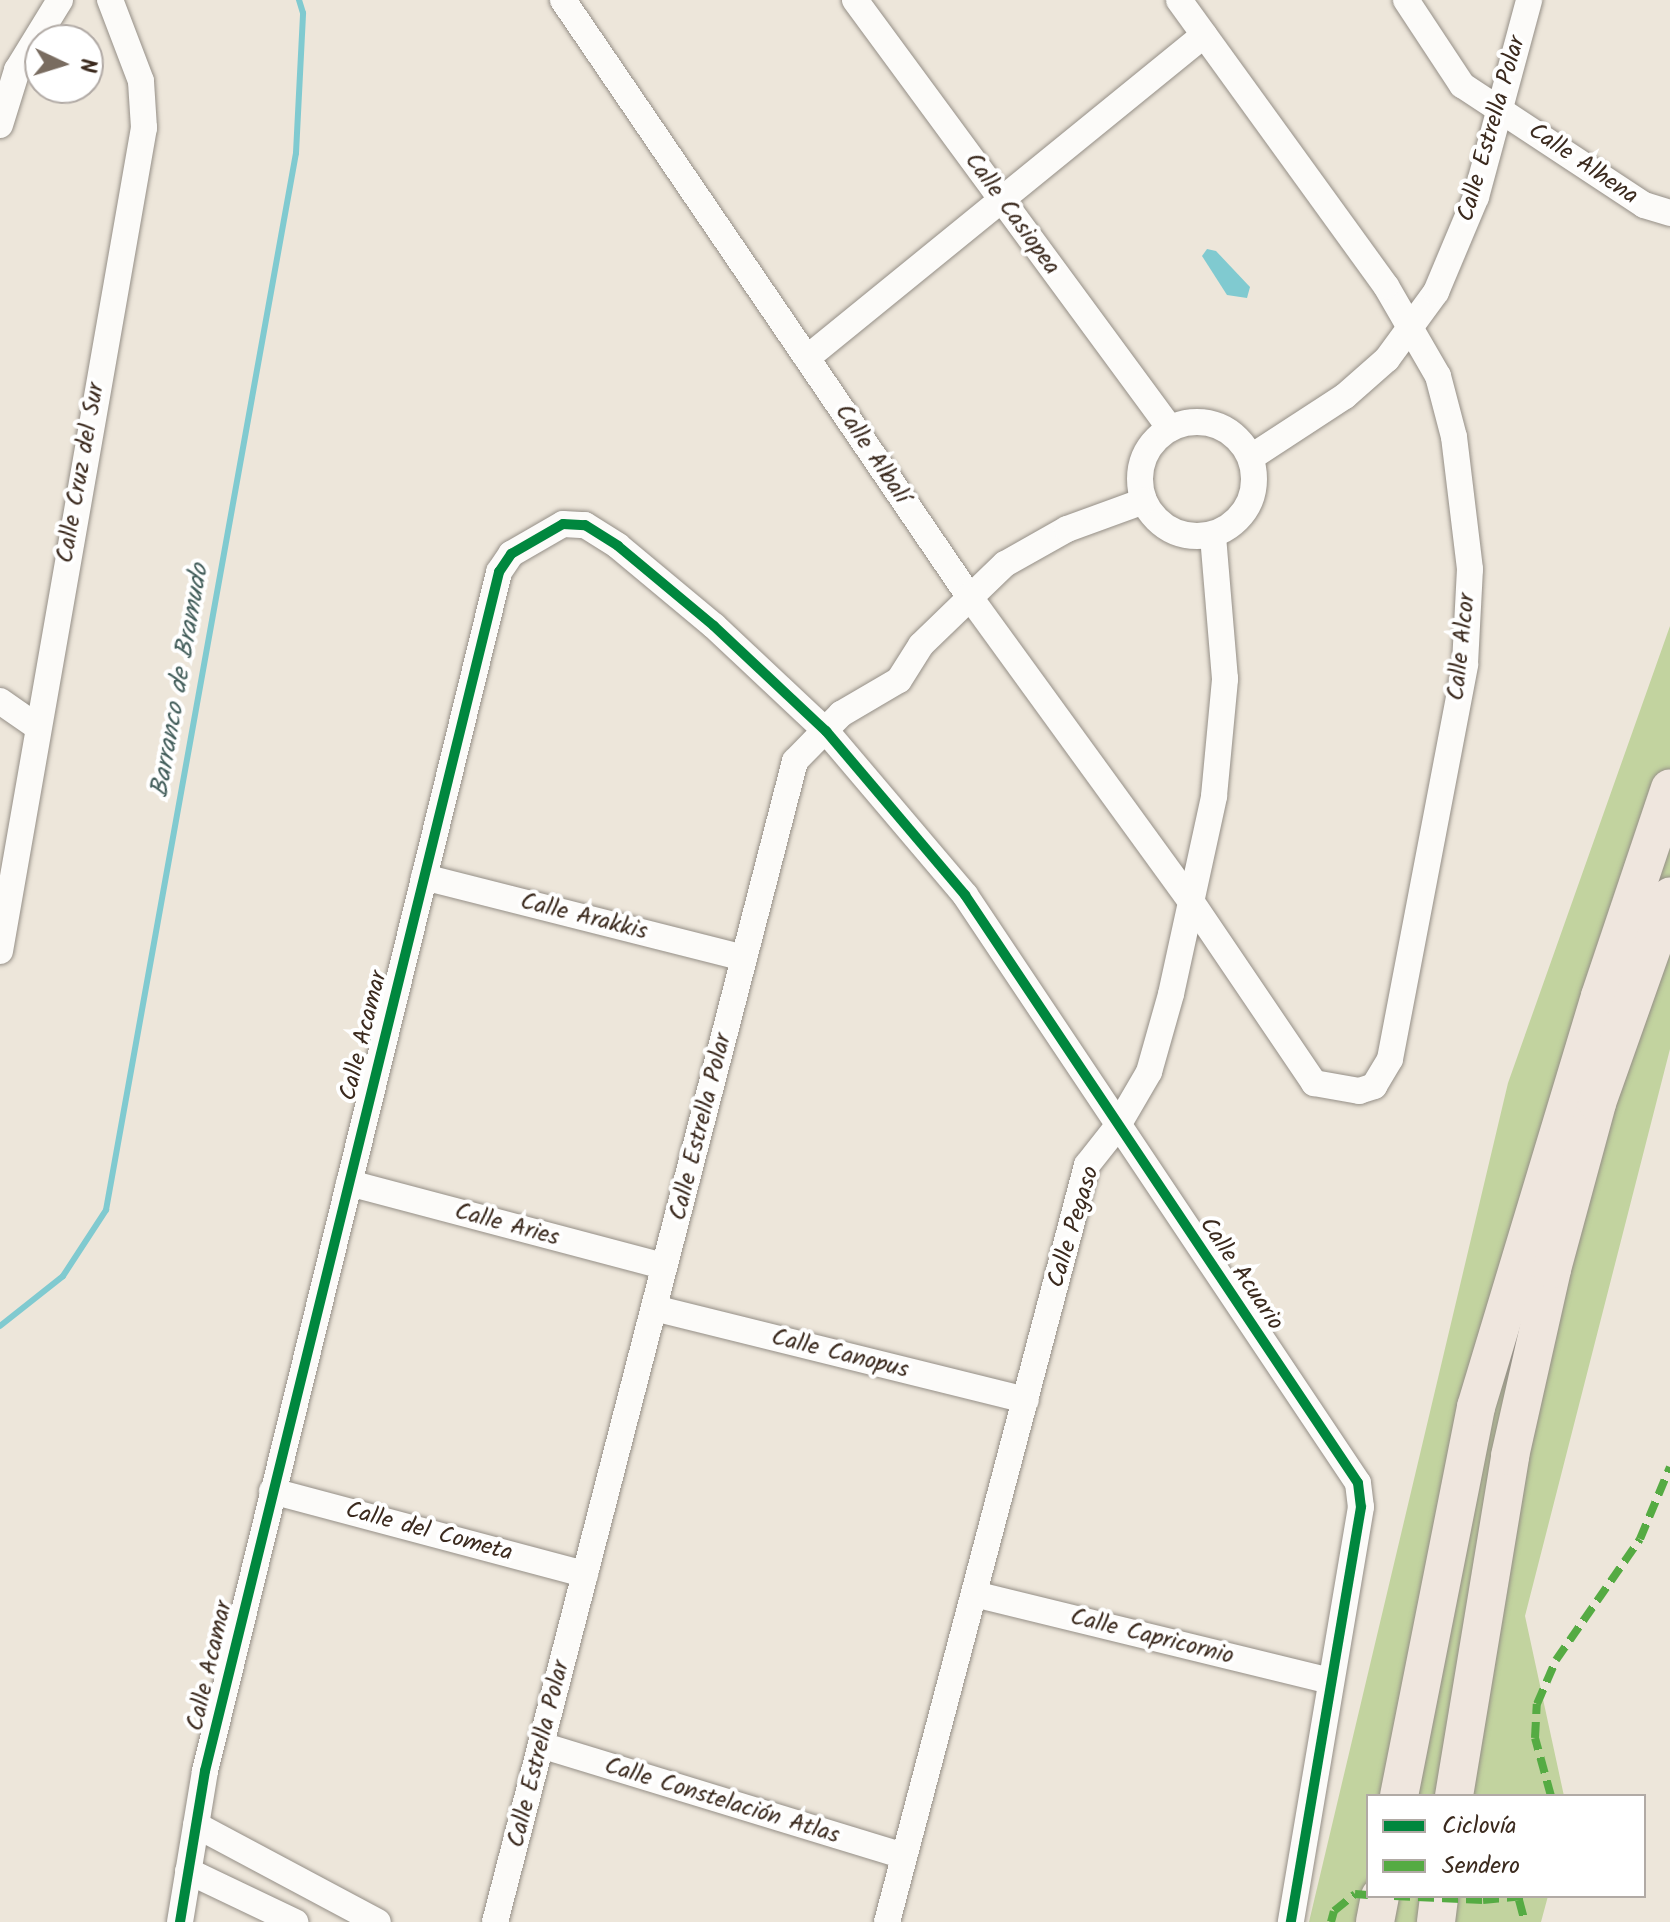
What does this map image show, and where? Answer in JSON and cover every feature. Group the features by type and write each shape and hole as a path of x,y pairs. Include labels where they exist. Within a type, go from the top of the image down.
{"highway":[{"path":"1399,1794 1476,1407 1532,1212 1670,788"},
{"path":"1454,1794 1510,1456 1552,1269 1597,1103 1670,897"},
{"path":"1419,1794 1446,1607 1532,1212"},
{"path":"1468,1794 1510,1456"},
{"path":"1375,1922 1380,1898"},
{"path":"1401,1922 1404,1898"},
{"path":"1436,1922 1439,1898"},
{"path":"1462,1898 1462,1922"}],"street":[{"path":"0,125 17,70 60,0"},
{"name":"Calle Cruz del Sur","path":"0,951 36,726 144,128 141,81 110,0"},
{"name":"Calle Albalí","path":"563,0 969,596 1191,901"},
{"name":"Calle Casiopea","path":"855,0 1169,427"},
{"name":"Calle Alcor","path":"1179,0 1386,286 1438,376 1454,437 1470,569 1462,679 1390,1059 1374,1086 1359,1091 1314,1083 1191,901"},
{"name":"Calle Alhena","path":"1406,0 1462,85 1644,205 1670,213"},
{"name":"Calle Estrella Polar","path":"1253,456 1345,396 1412,330 1436,292 1476,197 1529,0"},
{"path":"807,358 1204,35"},
{"path":"1204,421 1233,433 1253,456 1253,493 1248,504 1242,515 1213,535 1185,536 1158,522 1144,501 1141,464 1151,443 1169,427 1204,421"},
{"name":"Calle Estrella Polar","path":"495,1922 795,761 841,714 899,680 921,645 1005,564 1067,529 1144,501"},
{"name":"Calle Acamar","path":"180,1922 196,1825 272,1491 499,572 511,554 563,524 585,525 618,546 714,626 826,731"},
{"name":"Calle Pegaso","path":"887,1922 1087,1165 1117,1127 1149,1072 1191,901 1214,796 1225,679 1213,535"},
{"path":"0,701 36,726"},
{"name":"Calle Acuario","path":"826,731 965,895 1062,1034 1117,1127 1358,1483 1361,1507 1291,1922"},
{"name":"Calle Arakkis","path":"424,877 744,958"},
{"name":"Calle Aries","path":"349,1183 664,1266"},
{"name":"Calle Canopus","path":"654,1308 1026,1400"},
{"name":"Calle del Cometa","path":"272,1491 585,1574"},
{"name":"Calle Capricornio","path":"974,1594 1330,1681"},
{"name":"Calle Constelación Atlas","path":"541,1745 903,1856"},
{"path":"196,1825 378,1922"},
{"path":"188,1871 295,1922"}],"green space":[{"path":"1670,626 1670,1049 1525,1616 1564,1794 1366,1794 1366,1898 1547,1898 1541,1922 1309,1922 1508,1083"}],"water":[{"path":"1207,249 1216,251 1250,287 1247,298 1227,295 1202,256"}],"waterway":[{"name":"Barranco de Bramudo","path":"0,1326 63,1276 106,1210 296,153 303,13 299,0"}],"marked path":[{"path":"1550,1794 1535,1738 1537,1704 1556,1660 1640,1539 1670,1467"},
{"path":"1331,1922 1334,1911 1355,1894 1366,1895"},
{"path":"1438,1898 1504,1898"},
{"path":"1519,1900 1525,1922"}],"cycle path":[{"path":"180,1922 205,1771 499,572 511,554 563,524 585,525 618,546 714,626 826,731 965,895 1358,1483 1361,1507 1291,1922"}]}
